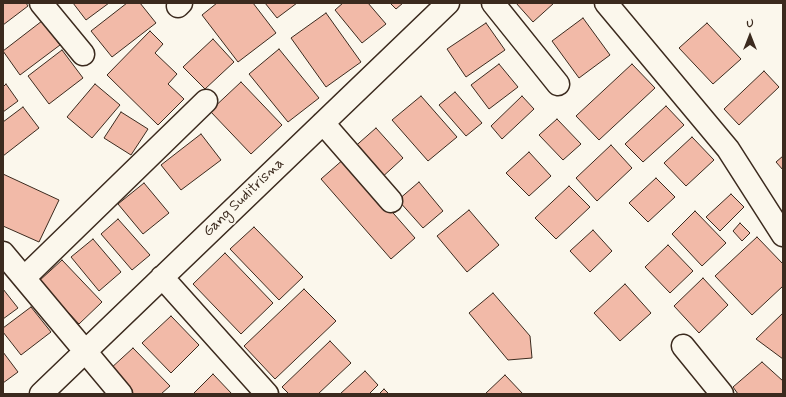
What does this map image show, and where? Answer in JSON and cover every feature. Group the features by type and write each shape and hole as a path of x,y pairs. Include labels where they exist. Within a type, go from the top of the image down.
{"street":[{"path":"42,3 83,54"},
{"name":"Gang Suditrisna","path":"41,394 448,3"},
{"path":"492,3 558,84"},
{"path":"606,3 728,149 783,235"},
{"path":"24,278 206,101"},
{"path":"323,123 391,201"},
{"path":"3,253 120,394"},
{"path":"162,277 268,394"},
{"path":"683,346 722,394"}],"building":[{"path":"3,3 26,3 28,6 3,25"},
{"path":"73,3 109,3 86,20"},
{"path":"127,3 140,3 156,23 112,57 91,31"},
{"path":"217,3 253,3 276,33 238,62 202,15"},
{"path":"265,3 297,3 277,18"},
{"path":"343,3 368,3 386,24 362,43 335,10"},
{"path":"390,3 403,3 396,9"},
{"path":"516,3 554,3 533,22"},
{"path":"326,13 361,62 326,87 291,38"},
{"path":"583,18 610,55 579,78 552,41"},
{"path":"42,21 60,45 20,75 3,51"},
{"path":"486,23 505,50 466,77 447,49"},
{"path":"707,23 741,59 713,84 679,48"},
{"path":"150,31 163,44 155,53 177,74 168,84 184,99 158,125 107,75"},
{"path":"213,39 234,62 205,89 183,67"},
{"path":"279,49 319,98 288,122 249,74"},
{"path":"62,50 83,78 49,104 28,76"},
{"path":"499,64 518,87 489,109 471,85"},
{"path":"632,64 655,88 599,140 576,116"},
{"path":"764,71 779,87 739,125 724,109"},
{"path":"241,82 282,125 251,154 210,111"},
{"path":"6,84 18,101 3,112 3,87"},
{"path":"95,84 120,105 92,138 67,117"},
{"path":"455,92 482,123 466,136 439,105"},
{"path":"421,96 457,137 428,161 392,120"},
{"path":"522,96 534,109 502,139 491,126"},
{"path":"666,106 684,125 643,162 625,144"},
{"path":"23,107 39,128 3,156 3,122"},
{"path":"121,112 148,129 131,155 104,138"},
{"path":"557,119 581,144 563,160 539,135"},
{"path":"376,128 403,158 379,180 351,150"},
{"path":"201,134 221,160 181,190 161,165"},
{"path":"692,137 714,160 686,186 664,163"},
{"path":"611,145 632,168 597,201 576,178"},
{"path":"529,152 551,176 529,196 506,173"},
{"path":"783,156 783,170 776,162"},
{"path":"345,158 415,238 391,259 321,179"},
{"path":"3,174 59,200 39,242 3,226"},
{"path":"656,178 675,197 648,222 629,203"},
{"path":"419,182 443,211 423,228 398,200"},
{"path":"144,183 169,213 143,234 118,204"},
{"path":"569,186 590,207 556,239 535,218"},
{"path":"731,194 744,207 720,231 706,217"},
{"path":"469,210 499,245 467,272 437,236"},
{"path":"695,211 726,243 702,266 672,234"},
{"path":"118,219 150,255 132,270 101,234"},
{"path":"740,223 750,233 742,241 733,231"},
{"path":"254,227 303,277 279,300 230,249"},
{"path":"593,230 612,251 590,272 570,251"},
{"path":"757,237 783,264 783,286 752,315 715,276"},
{"path":"93,239 121,272 99,291 71,257"},
{"path":"668,245 693,271 670,293 645,267"},
{"path":"225,253 273,303 241,334 193,284"},
{"path":"62,260 102,302 79,324 39,281"},
{"path":"703,278 728,305 699,333 674,306"},
{"path":"625,284 651,313 620,341 594,313"},
{"path":"3,289 18,308 3,319"},
{"path":"304,289 336,321 275,379 244,346"},
{"path":"493,293 530,336 532,358 508,360 469,313"},
{"path":"31,307 51,332 21,355 3,332 3,328"},
{"path":"783,313 783,359 756,339"},
{"path":"171,316 199,345 171,373 142,343"},
{"path":"330,341 351,363 318,394 289,394 282,387"},
{"path":"133,348 170,386 161,394 134,394 110,369"},
{"path":"3,352 18,372 3,383"},
{"path":"762,362 783,381 783,394 738,394 733,387"},
{"path":"365,371 378,385 369,394 340,394"},
{"path":"213,374 232,394 193,394"},
{"path":"505,375 523,394 485,394"},
{"path":"384,389 389,394 379,394"}]}
